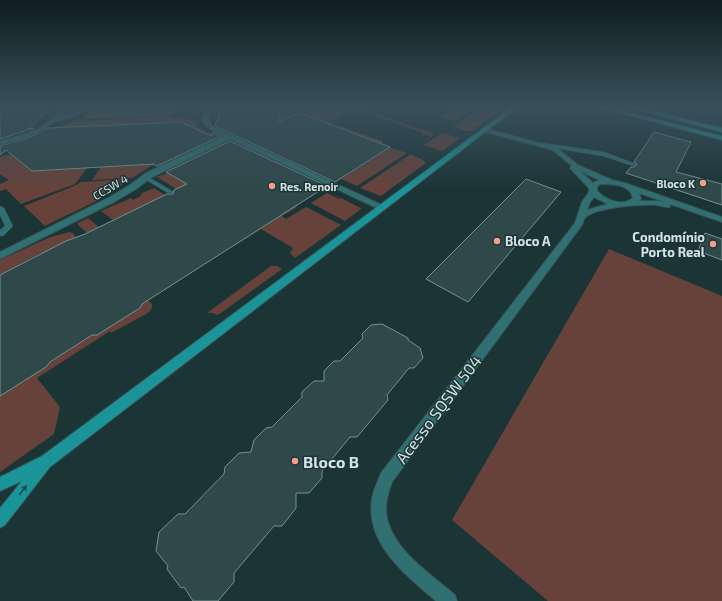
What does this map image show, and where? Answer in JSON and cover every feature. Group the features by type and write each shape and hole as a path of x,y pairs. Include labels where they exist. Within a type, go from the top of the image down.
{"street":[{"path":"0,143 27,134"},
{"path":"226,134 382,207"},
{"path":"0,484 47,461 479,134"},
{"path":"499,134 555,149 576,166 594,176 624,185 722,220"},
{"path":"707,134 722,138"},
{"name":"CCSW 4","path":"0,256 111,200 145,177 230,136"},
{"path":"529,142 554,154 593,189 600,198 617,204"},
{"path":"593,189 598,182 610,182"},
{"path":"624,185 630,188 637,196 635,202 628,204"},
{"name":"Acesso SQSW 504","path":"449,601 404,561 384,536 378,514 380,491 386,478 579,223 586,202 593,189"},
{"path":"580,218 589,212 617,204 658,203 694,211"},
{"path":"0,520 47,461"}],"lane":[{"path":"544,145 598,153 633,164"},
{"path":"145,177 170,192"},
{"path":"0,208 10,226 0,234"}],"shaded area":[{"path":"36,134 43,134 3,147 7,151 4,151 0,146"},
{"path":"354,134 363,134 383,141 382,144"},
{"path":"423,134 435,134 431,137 426,135 424,136"},
{"path":"440,134 460,138 442,151 424,145"},
{"path":"199,145 200,146 149,167 132,178 92,180 101,167 154,164"},
{"path":"382,145 407,153 357,186 341,179 374,158 366,154"},
{"path":"11,154 32,171 87,168 75,184 21,204 6,189 0,191 0,184 9,180 0,174 0,157"},
{"path":"411,154 426,163 381,196 360,188"},
{"path":"168,173 187,184 176,189 157,177"},
{"path":"129,179 100,199 45,226 24,206 81,182"},
{"path":"154,188 165,195 113,220 101,211 131,198 133,200 141,196 140,194"},
{"path":"329,192 361,209 345,221 311,203 327,193 341,199"},
{"path":"296,206 297,207 282,216 286,219 306,207 341,225 295,258 290,253 293,248 261,229 229,249"},
{"path":"88,218 99,227 87,233 78,225 78,223"},
{"path":"69,232 73,233 76,238 51,248 52,250 43,254 41,253 0,275 0,260 48,238"},
{"path":"609,249 722,296 722,601 548,601 452,520"},
{"path":"271,266 277,266 282,269 218,315 207,313"},
{"path":"147,300 152,304 152,308 148,313 111,333 110,331 37,378 60,407 54,434 0,472 0,396 93,334 97,335"}],"building":[{"path":"0,134 15,134 0,139"},
{"path":"36,134 207,134 211,136 212,134 217,134 221,136 157,166 154,164 32,171 6,150 0,155 0,146"},
{"path":"232,134 356,134 390,147 335,182"},
{"path":"653,134 662,134 691,142 676,172 722,184 722,205 626,173 631,167 634,167 637,164 634,162"},
{"path":"230,141 327,186 142,304 140,308 97,335 92,335 50,362 46,367 0,396 0,275 66,241 85,234 167,194 173,194 174,190 187,184 166,172"},
{"name":"Bloco A","path":"526,179 561,192 468,302 426,279"},
{"name":"Condomínio Porto Real","path":"705,233 722,239 722,260 698,251"},
{"name":"Bloco B","path":"382,324 408,338 408,340 420,348 423,358 414,368 409,368 387,395 388,400 357,437 350,437 322,471 322,478 309,493 296,493 296,508 282,526 274,526 234,573 234,582 218,601 193,601 184,587 181,588 167,569 168,566 156,551 159,532 178,514 185,514 224,474 225,467 239,453 251,452 254,440 266,428 272,427 302,397 302,392 314,381 324,381 324,371 334,361 340,361 363,338 362,334 371,325"}],"place":[{"name":"Bloco K","path":"703,183"},
{"name":"Res. Renoir","path":"272,186"},
{"name":"Bloco A","path":"497,241"},
{"name":"Condomínio Porto Real","path":"713,244"},
{"name":"Bloco B","path":"295,461"}]}
